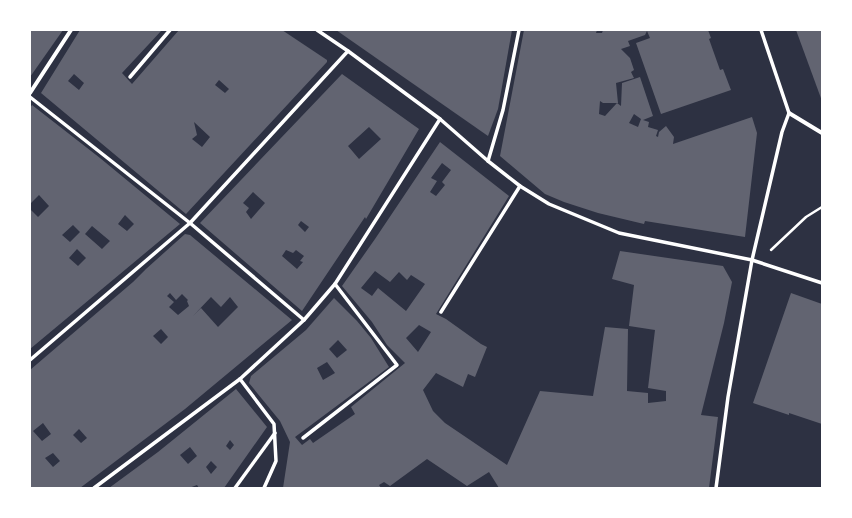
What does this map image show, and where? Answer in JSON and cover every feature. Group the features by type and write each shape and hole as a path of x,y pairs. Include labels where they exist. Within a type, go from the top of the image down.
{"street":[{"path":"30,92 71,30"},
{"path":"130,77 170,30"},
{"path":"316,30 440,119 488,161 520,186 549,204 619,233 752,260 822,283"},
{"path":"488,161 503,110 519,30"},
{"path":"716,488 728,397 752,260 782,132 789,113 761,30"},
{"path":"30,360 190,223 348,52"},
{"path":"30,97 190,223 304,320"},
{"path":"789,113 822,133"},
{"path":"94,488 240,379 304,320 335,284 440,119"},
{"path":"441,312 520,186"},
{"path":"303,438 397,365 335,284"},
{"path":"240,379 274,424 276,461 264,488"},
{"path":"235,488 275,433"}],"path":[{"path":"752,260 767,253 806,217 822,207"}],"building":[{"path":"30,30 63,30 30,77"},
{"path":"80,30 162,30 122,73 132,84 179,30 282,30 327,60 327,62 186,214 41,93","holes":["74,74 84,83 79,90 68,81","219,80 229,89 225,93 215,85","194,122 210,137 202,147 192,139 197,135"]},
{"path":"336,30 512,30 498,109 488,136"},
{"path":"524,30 597,30 596,33 602,33 603,30 708,30 711,38 709,39 720,70 723,69 731,90 661,114 636,43 650,38 647,31 645,35 628,41 630,46 621,49 630,58 634,70 631,72 634,78 616,83 617,103 621,106 622,83 640,77 653,116 643,120 649,122 648,127 658,130 656,136 658,137 659,132 666,126 674,137 673,144 752,117 757,133 745,237 645,221 644,224 598,213 564,202 545,194 500,156","holes":["600,101 603,103 617,103 605,116 599,114","634,114 641,119 638,127 629,123"]},
{"path":"796,30 822,30 822,101"},
{"path":"342,74 419,129 366,219 365,217 302,311 200,223","holes":["369,127 381,139 359,159 348,146","253,192 265,203 251,219 246,212 249,208 243,203","301,221 309,227 305,232 298,225","286,250 293,253 296,250 304,256 300,261 303,262 297,269 282,256"]},
{"path":"32,105 100,158 180,224 30,349 30,209 38,217 49,206 39,195 30,204 30,108","holes":["125,215 134,224 127,231 118,224","73,225 80,232 70,242 62,235","92,226 110,241 102,249 85,234","77,249 86,258 78,266 69,258"]},
{"path":"440,142 509,196 436,314 446,319 487,347 475,377 468,374 463,387 436,373 423,390 433,411 445,423 507,465 540,391 593,396 605,327 628,329 627,391 648,393 648,403 666,401 666,391 648,388 655,330 629,326 634,285 612,279 620,251 723,266 732,282 724,323 701,415 718,417 709,488 499,488 489,472 467,486 427,459 390,486 384,482 379,485 381,488 283,488 290,442 280,421 249,383 251,376 306,330 334,298 357,321 371,338 389,367 295,437 302,445 310,439 313,443 355,414 351,407 405,363 387,345 372,322 342,286","holes":["442,163 451,170 442,182 445,185 436,196 430,192 437,181 431,178","375,271 390,282 399,272 407,280 411,275 425,284 406,311 378,288 372,296 361,288","419,325 431,332 418,352 406,338","338,340 347,350 337,358 329,349","327,362 335,373 323,380 317,368"]},
{"path":"185,234 190,235 292,320 185,409 80,488 30,488 30,370 133,282","holes":["170,293 176,300 182,294 188,300 189,306 178,315 169,307 174,302 167,296","211,297 221,307 230,297 238,307 218,327 201,308 193,316","161,329 168,337 161,344 153,336","43,423 51,434 42,441 33,431","79,429 87,438 81,443 73,435","53,453 60,461 53,467 45,458"]},
{"path":"791,293 822,304 822,424 753,403"},
{"path":"236,389 267,427 224,488 199,488 197,485 189,488 109,488 158,452","holes":["230,440 234,445 230,450 226,446","190,447 197,456 188,464 180,455","211,461 217,467 211,474 206,467"]}]}
